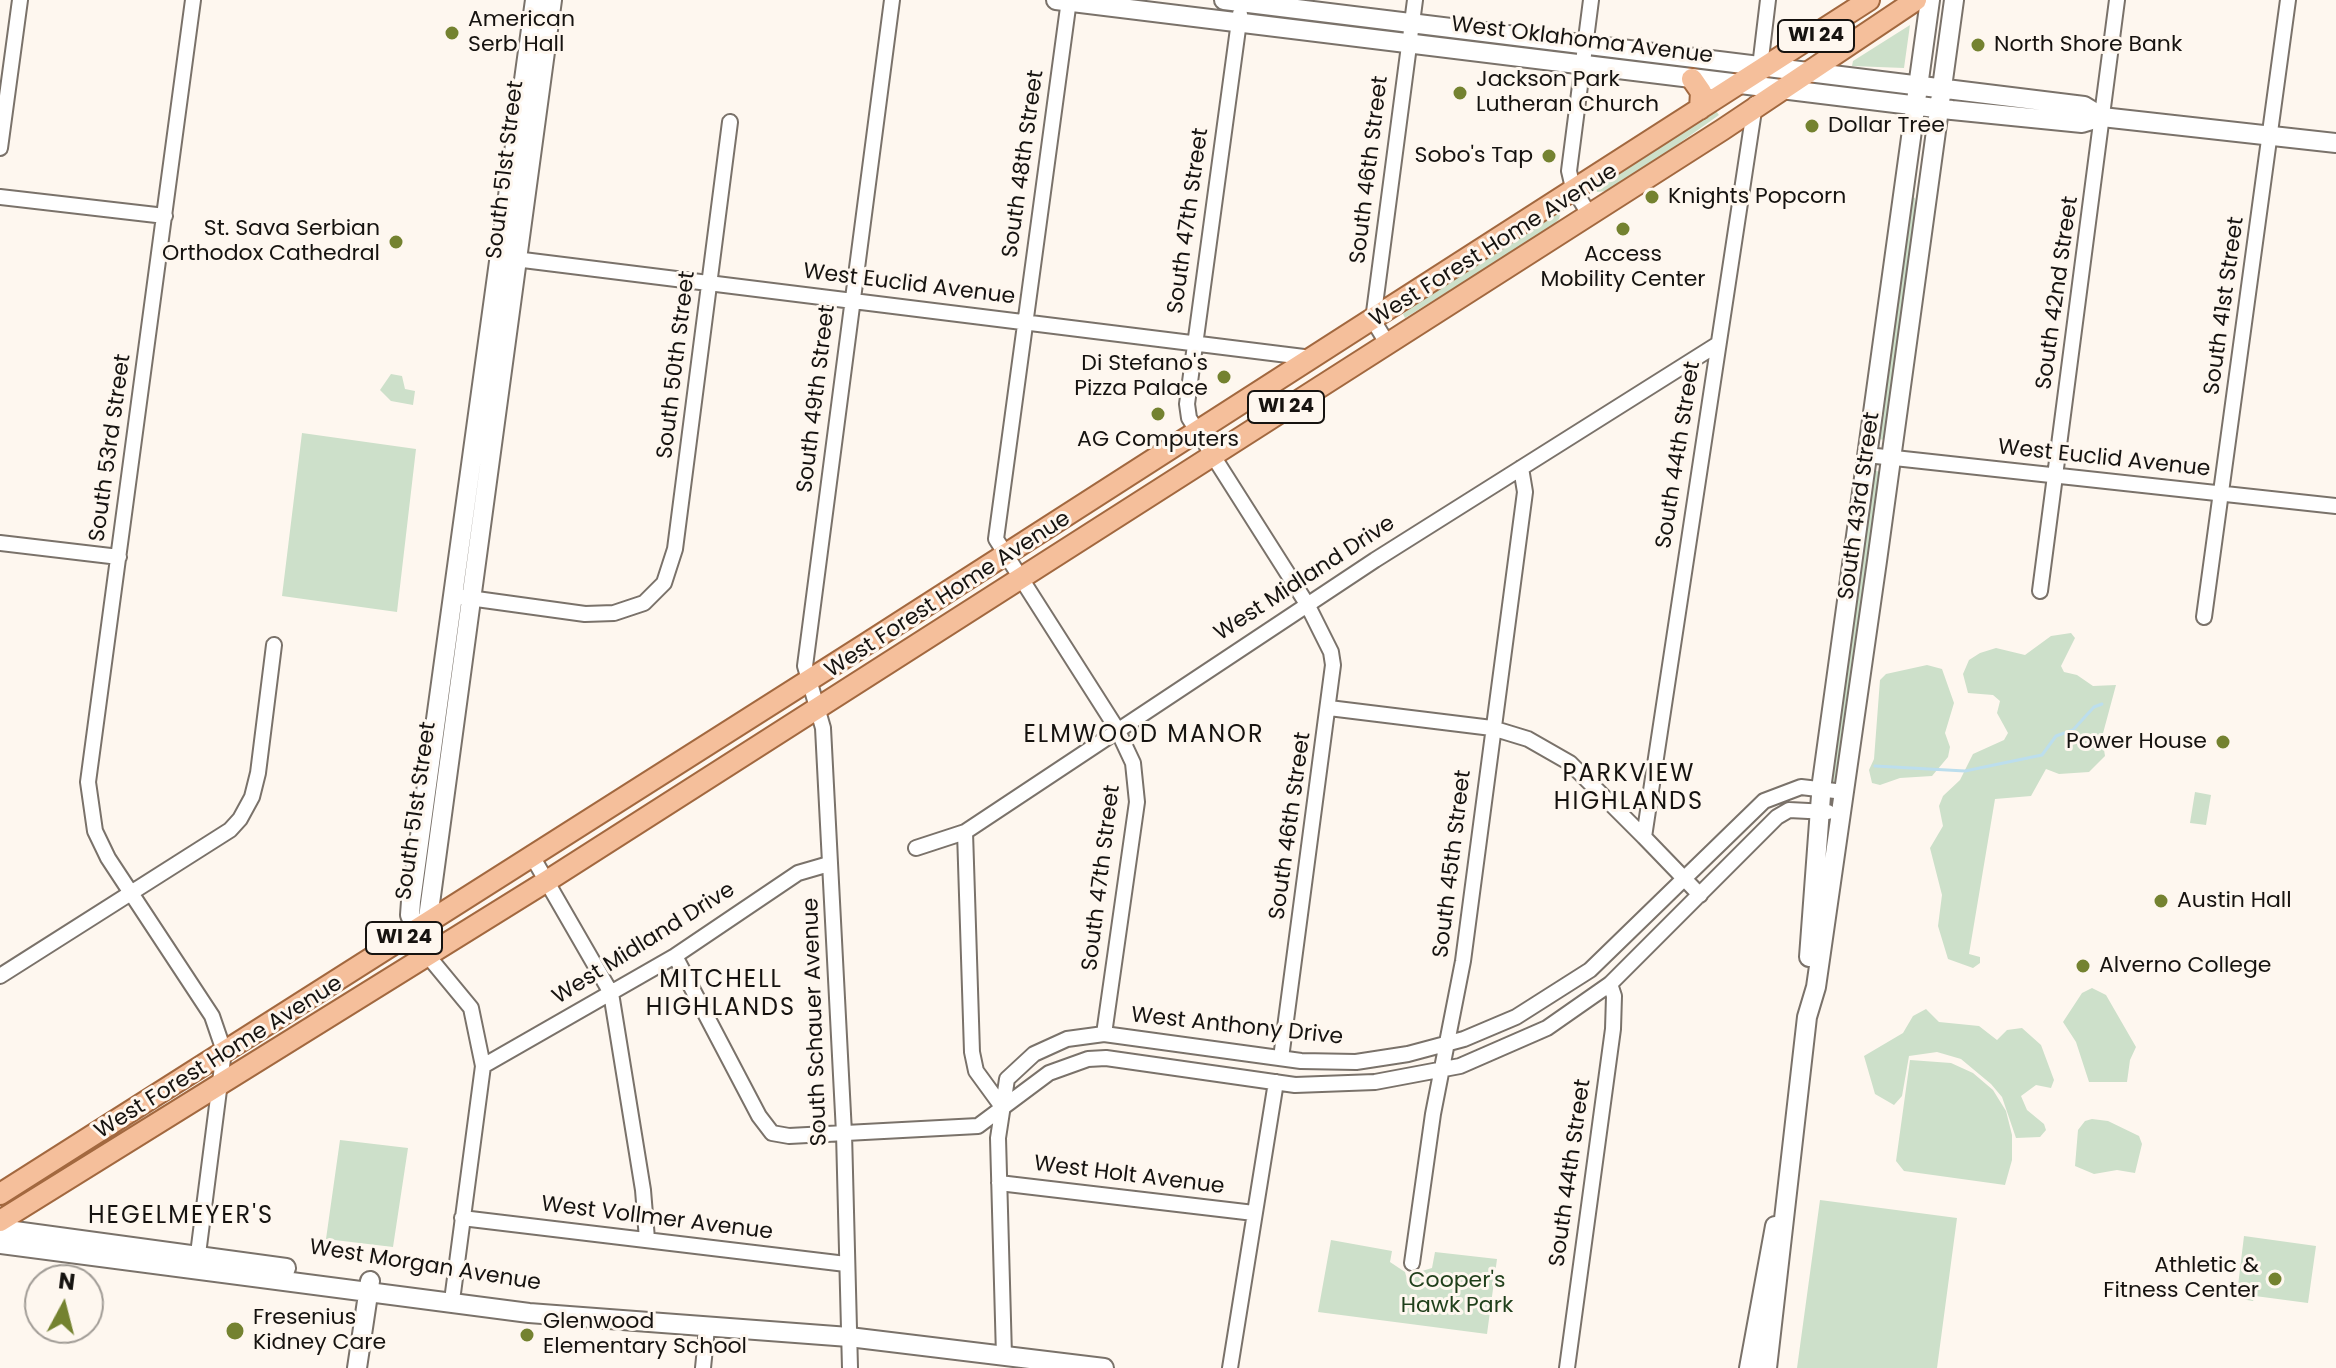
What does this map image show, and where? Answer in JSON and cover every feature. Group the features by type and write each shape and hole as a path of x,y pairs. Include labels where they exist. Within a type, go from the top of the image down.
{"main road":[{"name":"South 51st Street","path":"509,259 535,0"},
{"name":"South 51st Street","path":"428,956 421,928 462,597 509,259 552,0"},
{"name":"West Forest Home Avenue","path":"1205,443 1312,358 1573,188 1753,79 1869,0"},
{"name":"West Forest Home Avenue","path":"0,1221 428,956 817,707 1011,567 1205,443 1387,343 1807,74 1916,0"},
{"name":"South 43rd Street","path":"1767,1368 1783,1249 1788,1172 1807,1017 1822,789 1930,0"},
{"name":"South 43rd Street","path":"1807,1017 1816,987 1954,0"},
{"name":"West Oklahoma Avenue","path":"1065,1 1692,79 1753,79 1807,74 2082,123 2102,117 2336,143"},
{"name":"West Oklahoma Avenue","path":"1236,1 1584,45 1753,79 1783,89 1917,96"},
{"path":"1692,79 1701,92 1700,109"},
{"name":"West Forest Home Avenue","path":"0,1194 807,681 1011,567"},
{"name":"South 43rd Street","path":"1749,1368 1762,1284 1788,1172"},
{"name":"West Morgan Avenue","path":"0,1229 529,1313 557,1313"},
{"name":"West Morgan Avenue","path":"0,1244 199,1262"},
{"path":"357,1368 369,1286"},
{"name":"West Morgan Avenue","path":"369,1286 453,1293 557,1313 707,1328 849,1337 1004,1356 1044,1364 1104,1368"}],"street":[{"path":"0,148 20,0"},
{"name":"South 53rd Street","path":"193,0 88,782 95,831 108,858 212,1016 224,1051"},
{"name":"South 49th Street","path":"817,707 805,666 892,0"},
{"name":"South 46th Street","path":"1373,320 1415,0"},
{"path":"1589,214 1573,188 1569,171 1591,0"},
{"name":"South 44th Street","path":"1644,837 1754,107 1753,79 1768,0"},
{"name":"South 42nd Street","path":"2040,591 2117,0"},
{"name":"South 41st Street","path":"2204,617 2288,0"},
{"name":"South 48th Street","path":"1011,567 996,539 1065,1"},
{"name":"South 47th Street","path":"1236,1 1238,23 1187,404 1189,418 1307,604"},
{"name":"South 50th Street","path":"462,597 585,614 614,613 644,603 664,583 675,549 730,122"},
{"path":"0,197 165,216"},
{"name":"West Euclid Avenue","path":"509,259 1312,358"},
{"path":"1373,320 1387,343"},
{"name":"West Midland Drive","path":"916,848 965,832 1307,604 1718,344"},
{"name":"West Euclid Avenue","path":"1867,455 2336,506"},
{"name":"South 45th Street","path":"1412,1263 1463,961 1525,492 1521,468"},
{"path":"0,543 119,557"},
{"name":"South 47th Street","path":"1011,567 1117,729 1133,763 1137,793 1104,1034"},
{"name":"South 46th Street","path":"1281,1058 1329,708 1331,652 1307,604"},
{"path":"0,976 230,830 248,806 255,786 274,645"},
{"name":"South Schauer Avenue","path":"817,707 823,728 844,1133 849,1337"},
{"path":"1329,708 1492,728 1545,747 1570,763 1700,895"},
{"name":"West Anthony Drive","path":"1003,1108 1007,1079 1024,1062 1067,1039 1104,1034 1281,1058 1356,1062 1447,1044 1516,1017 1579,978 1764,801 1789,789 1844,792"},
{"name":"West Anthony Drive","path":"675,956 759,1116 772,1133 844,1133 978,1126 1049,1073 1088,1059 1106,1058 1314,1086 1357,1084 1442,1071 1519,1042 1575,1011 1610,984 1777,817 1789,810 1840,813"},
{"path":"965,832 972,1052 976,1071 1003,1108 998,1138 1004,1356"},
{"path":"532,856 611,993 643,1190 647,1239"},
{"name":"West Midland Drive","path":"483,1066 675,956 798,873 829,864"},
{"path":"428,956 471,1008 483,1066 453,1293"},
{"name":"South 44th Street","path":"1567,1368 1613,1029 1614,996 1610,984"},
{"path":"199,1262 224,1051"},
{"path":"1230,1368 1276,1082"},
{"name":"West Holt Avenue","path":"999,1183 1254,1213"},
{"name":"West Vollmer Avenue","path":"462,1218 846,1264"},
{"path":"703,1368 707,1328"},
{"path":"849,1337 850,1368"}],"green space":[{"path":"1910,25 1904,68 1852,66 1853,61"},
{"path":"1716,111 1719,115 1633,176 1607,191 1597,192 1594,186"},
{"path":"1912,197 1915,198 1914,232 1886,440 1877,439"},
{"path":"1562,208 1559,219 1549,229 1405,318 1403,314 1470,265"},
{"path":"391,374 402,376 405,389 415,391 413,405 391,401 380,390"},
{"path":"302,433 416,449 397,612 282,596"},
{"path":"1875,470 1881,473 1837,777 1833,784 1830,783"},
{"path":"2071,633 2075,638 2061,666 2064,672 2077,675 2093,686 2116,685 2102,737 2105,756 2089,772 2059,774 2046,769 2031,796 1995,799 1969,954 1980,957 1980,963 1973,968 1948,959 1938,926 1942,895 1930,848 1943,826 1939,806 1943,796 1960,780 1973,754 2004,740 2008,733 1997,713 2000,701 1993,695 1968,693 1963,674 1969,660 1980,653 1996,648 2025,655 2051,636"},
{"path":"1927,665 1942,669 1954,703 1945,733 1950,747 1948,757 1932,776 1900,778 1880,785 1872,783 1869,770 1874,759 1880,680 1886,674"},
{"path":"2195,792 2211,795 2206,825 2190,823"},
{"path":"2092,988 2106,995 2136,1047 2130,1060 2127,1082 2089,1082 2076,1042 2063,1022 2082,993"},
{"path":"1926,1009 1939,1022 1979,1026 1997,1040 2007,1030 2022,1028 2041,1045 2054,1080 2051,1088 2036,1085 2021,1096 2027,1110 2044,1124 2046,1130 2040,1137 2016,1138 2002,1097 1991,1084 1961,1059 1937,1052 1909,1056 1902,1096 1894,1105 1875,1094 1864,1056 1903,1033 1913,1016"},
{"path":"1910,1060 1951,1063 1973,1073 1993,1090 2006,1111 2012,1135 2012,1160 2005,1185 1904,1171 1896,1161"},
{"path":"2085,1121 2108,1121 2139,1136 2142,1144 2135,1173 2117,1170 2094,1174 2075,1166 2078,1130"},
{"path":"340,1140 408,1148 393,1247 326,1239"},
{"path":"1820,1200 1957,1218 1937,1368 1797,1368"},
{"name":"Athletic & Fitness Center","path":"2244,1236 2316,1246 2308,1303 2255,1296 2253,1301 2241,1299 2241,1295 2237,1294"},
{"name":"Cooper's Hawk Park","path":"1331,1240 1392,1251 1390,1262 1405,1272 1407,1279 1412,1274 1432,1268 1435,1252 1497,1259 1487,1334 1318,1312"}],"waterway":[{"path":"1875,766 1965,771 2042,755 2056,736 2073,730 2094,707 2102,704"}],"place":[{"name":"American Serb Hall","path":"452,33"},
{"name":"North Shore Bank","path":"1978,45"},
{"name":"Jackson Park Lutheran Church","path":"1460,93"},
{"name":"Dollar Tree","path":"1812,126"},
{"name":"Sobo's Tap","path":"1549,156"},
{"name":"Knights Popcorn","path":"1652,197"},
{"name":"Access Mobility Center","path":"1623,229"},
{"name":"St. Sava Serbian Orthodox Cathedral","path":"396,242"},
{"name":"Di Stefano's Pizza Palace","path":"1224,377"},
{"name":"AG Computers","path":"1158,414"},
{"name":"Power House","path":"2223,742"},
{"name":"Austin Hall","path":"2161,901"},
{"name":"Alverno College","path":"2083,966"},
{"name":"Athletic & Fitness Center","path":"2275,1279"},
{"name":"Fresenius Kidney Care","path":"235,1331"},
{"name":"Glenwood Elementary School","path":"527,1335"}],"district":[{"name":"ELMWOOD MANOR","path":"1144,736"},
{"name":"PARKVIEW HIGHLANDS","path":"1629,789"},
{"name":"MITCHELL HIGHLANDS","path":"721,995"},
{"name":"HEGELMEYER'S","path":"181,1217"}]}
